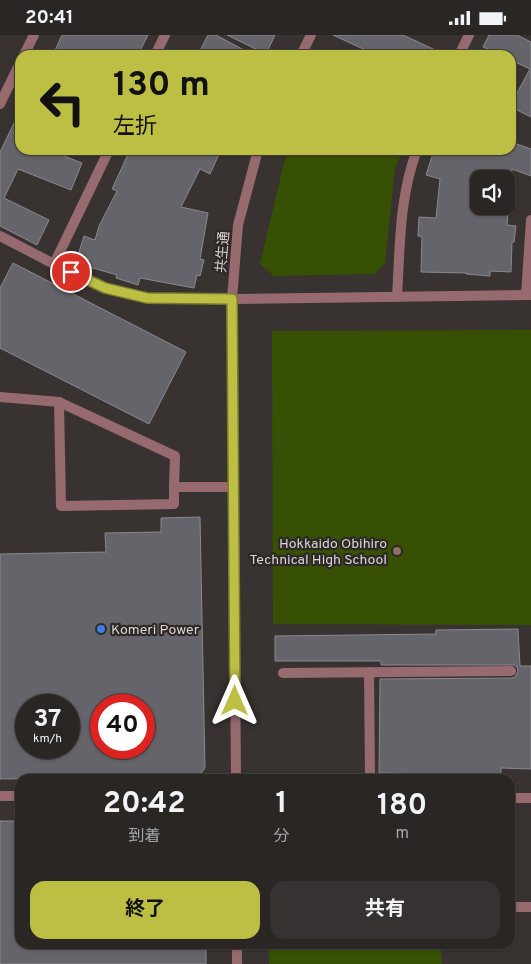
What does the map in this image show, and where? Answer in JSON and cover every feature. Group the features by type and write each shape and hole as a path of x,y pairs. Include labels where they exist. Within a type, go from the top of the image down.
{"street":[{"path":"26,50 34,35"},
{"path":"158,50 165,35"},
{"path":"304,50 311,35"},
{"path":"462,50 469,35"},
{"path":"0,104 15,73"},
{"path":"54,264 107,155"},
{"name":"共生通","path":"236,774 232,299 238,225 257,155"},
{"path":"397,297 401,223 411,166 415,155"},
{"path":"0,236 105,288 147,298 232,299 529,295 531,220"},
{"path":"0,397 60,402 175,456 174,504 61,506 60,402"},
{"path":"174,487 233,487"},
{"path":"283,673 511,671"},
{"path":"370,673 370,774"},
{"path":"0,796 15,796"},
{"path":"515,798 531,798"},
{"path":"515,907 531,907"},
{"path":"237,949 237,964"}],"green space":[{"path":"286,155 401,155 395,168 385,263 375,274 274,276 260,264"},
{"path":"531,330 531,625 273,624 272,331"},
{"path":"269,949 441,949 442,964 269,964"}],"building":[{"path":"62,35 148,35 140,50 55,50"},
{"path":"208,35 216,35 244,50 200,50"},
{"path":"227,35 275,35 268,50 258,50"},
{"path":"333,35 403,35 435,50 365,50"},
{"path":"489,35 517,35 531,42 531,117 516,110 516,95 530,69 516,62 516,50 489,50 483,47"},
{"path":"15,121 15,155 62,155 82,163 71,190 18,169 4,198 49,220 37,245 0,226 0,152"},
{"path":"516,144 531,149 531,176 512,169 470,170 470,215 508,215 507,225 516,226 514,242 512,242 511,272 490,271 490,276 466,273 421,272 422,237 418,236 419,217 436,218 440,179 426,175 432,155 516,155"},
{"path":"128,155 219,155 210,174 200,169 181,207 208,213 200,259 204,260 200,276 197,275 194,288 140,278 138,285 116,278 117,275 86,266 89,259 78,255 84,236 95,240 99,226 117,191 112,189"},
{"path":"13,263 186,352 149,424 0,348 0,288"},
{"name":"Komeri Power","path":"200,517 205,768 199,774 15,774 15,779 0,779 0,554 106,552 105,533 161,532 161,518"},
{"path":"518,629 520,666 531,666 531,769 501,768 501,774 379,773 380,679 511,678 515,677 518,671 514,665 381,665 381,661 275,661 275,636 436,634 436,630"},
{"path":"0,821 15,821 15,949 206,949 206,964 0,964"}],"place":[{"name":"Hokkaido Obihiro Technical High School","path":"397,551"},
{"name":"Komeri Power","path":"101,629"}],"route":[{"path":"71,272 105,288 147,298 232,299 235,701"}]}
